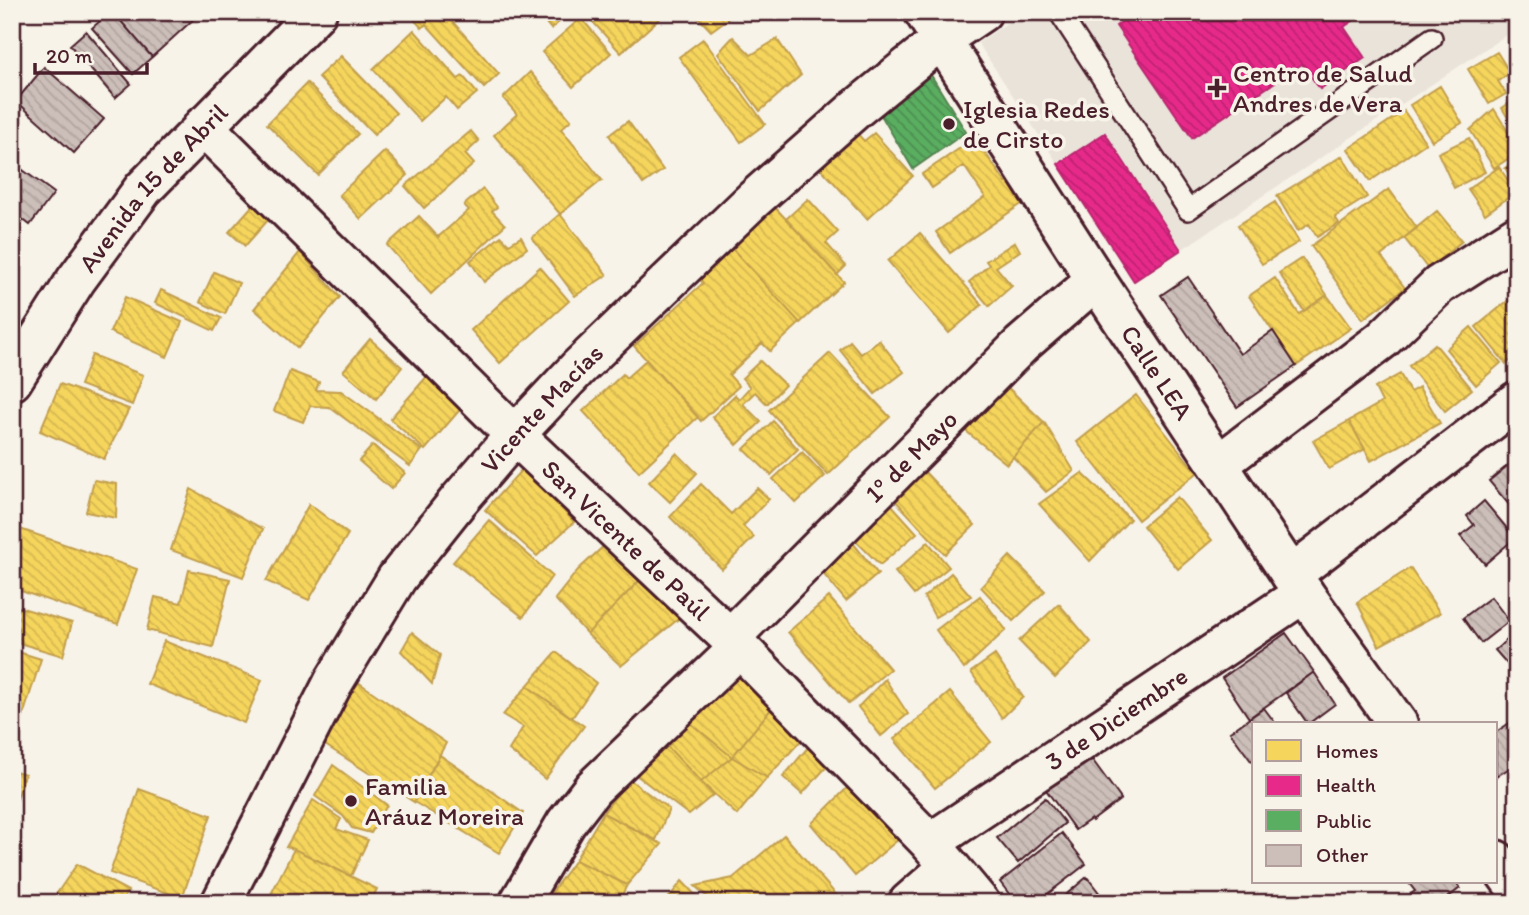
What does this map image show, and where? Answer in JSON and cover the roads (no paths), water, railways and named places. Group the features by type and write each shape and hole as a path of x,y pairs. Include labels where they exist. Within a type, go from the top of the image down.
{"street":[{"name":"Avenida 15 de Abril","path":"12,381 76,279 135,199 203,126 317,12"},
{"name":"Vicente Macías","path":"221,903 333,683 397,578 514,435 659,288 857,108 933,26 982,12"},
{"name":"Calle LEA","path":"933,26 1096,280 1298,584 1397,722"},
{"name":"San Vicente de Paúl","path":"203,126 514,435 734,644 939,855 980,903"},
{"path":"1219,464 1382,340 1439,285 1517,235"},
{"name":"1º de Mayo","path":"519,903 566,823 593,788 1021,345 1096,280"},
{"name":"3 de Diciembre","path":"908,903 939,855 1298,584 1517,401"},
{"path":"1498,863 1517,890"}],"lane":[{"path":"1059,12 1188,210 1432,38"}],"place":[{"name":"Centro de Salud Andres de Vera","path":"1217,88"},
{"name":"Iglesia Redes de Cirsto","path":"949,124"},
{"name":"Familia Aráuz Moreira","path":"351,801"}]}
